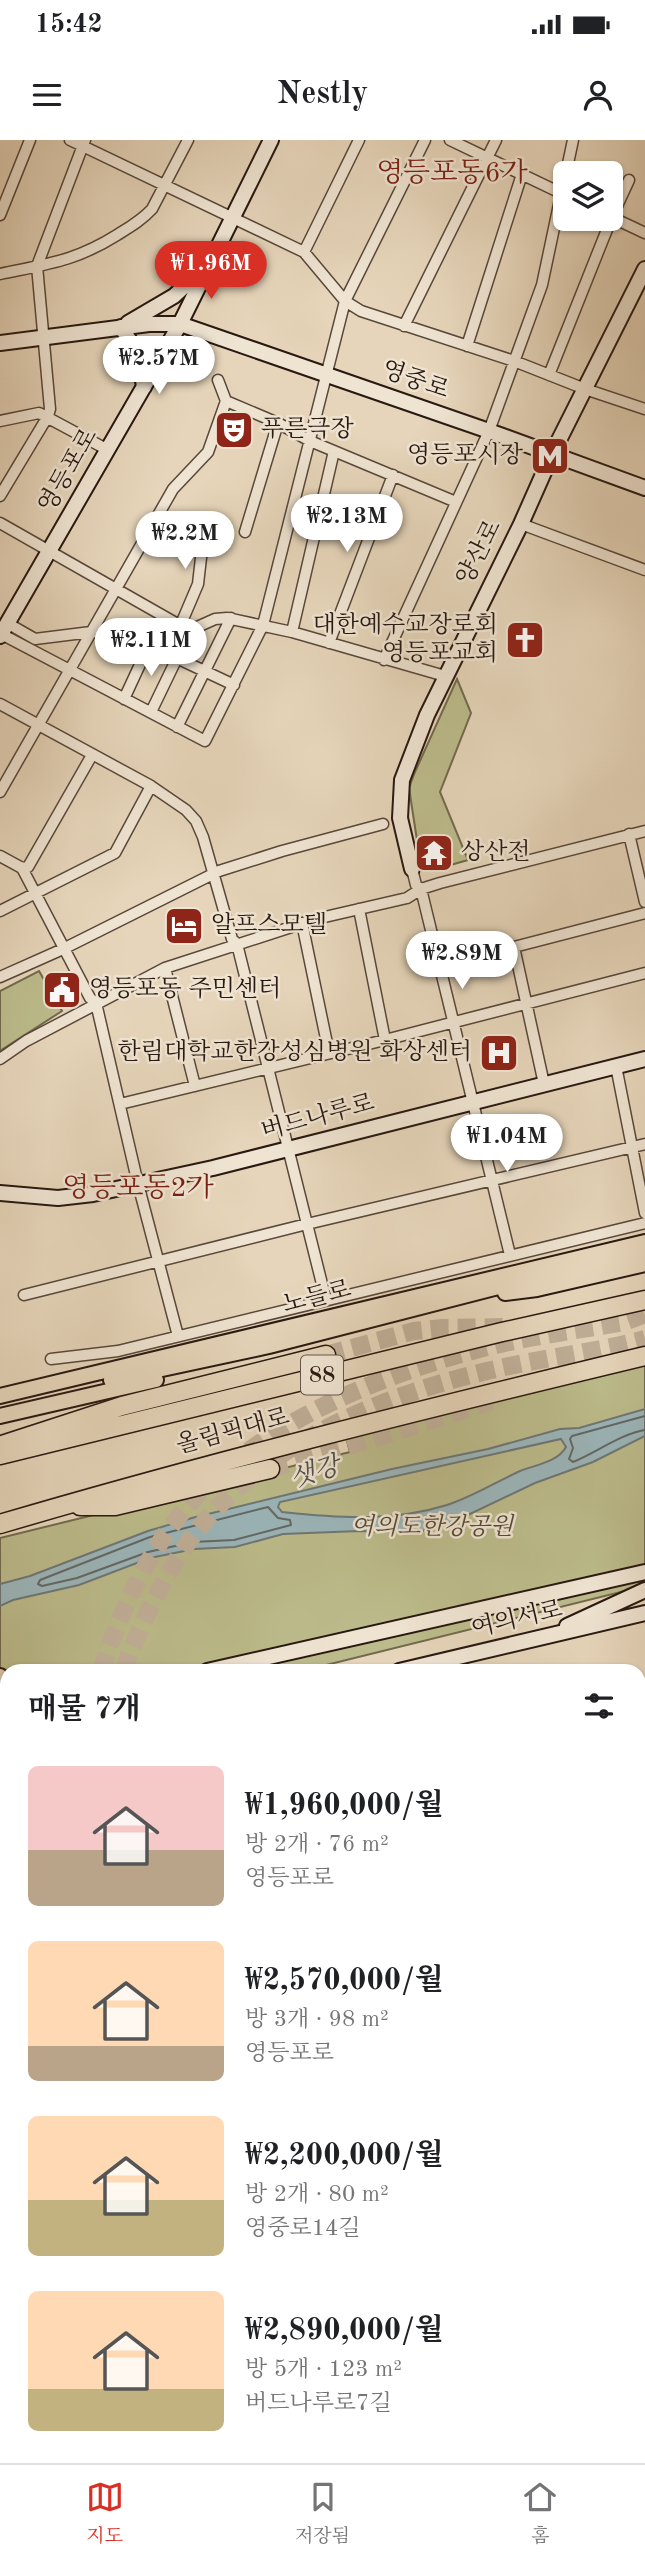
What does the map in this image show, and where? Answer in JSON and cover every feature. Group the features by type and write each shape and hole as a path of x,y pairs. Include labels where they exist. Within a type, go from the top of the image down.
{"highway":[{"name":"올림픽대로","path":"0,1455 317,1376 645,1300"},
{"path":"0,1446 122,1406 326,1355"},
{"name":"올림픽대로","path":"0,1524 304,1438 645,1356"},
{"path":"62,1506 115,1506 270,1469"}],"main road":[{"name":"영등포로","path":"3,631 180,324 271,140"},
{"path":"144,387 139,355 121,327 174,296 210,262"},
{"name":"양산로","path":"412,869 400,818 402,780 445,676 645,269"},
{"name":"영중로","path":"0,343 149,324 180,324 645,488"},
{"name":"버드나루로","path":"0,1194 58,1198 93,1194 288,1149 645,1059"},
{"path":"481,1279 533,1258 645,1233"},
{"name":"노들로","path":"0,1396 645,1242"},
{"name":"노들로","path":"0,1404 269,1346 510,1284 645,1253"},
{"path":"448,1301 537,1289 645,1264"},
{"path":"0,1387 156,1352 278,1331"},
{"path":"0,1416 162,1379 269,1346"},
{"path":"238,1664 645,1572"},
{"path":"536,1640 645,1590"},
{"name":"여의서로","path":"431,1664 645,1613"}],"street":[{"path":"0,215 30,140"},
{"path":"69,140 84,143 164,186 304,252 345,301 360,311 514,361 584,389 645,409"},
{"path":"0,274 71,259 92,251 144,219 152,209 187,140"},
{"path":"304,252 359,140"},
{"path":"3,631 69,670 205,741 263,625 345,301 425,140"},
{"path":"450,140 553,189"},
{"path":"404,326 496,140"},
{"path":"569,161 573,140"},
{"path":"0,496 50,409 37,267 84,143"},
{"path":"467,346 522,174"},
{"path":"623,192 629,180"},
{"path":"623,223 645,233"},
{"path":"384,660 489,431 542,285 554,231"},
{"path":"549,375 606,231"},
{"path":"0,792 173,489 208,452 226,401 218,380"},
{"path":"226,401 278,423 310,441 456,502"},
{"path":"0,421 39,412 108,450"},
{"path":"245,532 278,423"},
{"path":"292,632 334,451"},
{"path":"330,643 393,475"},
{"path":"158,515 204,540 198,584 180,629"},
{"path":"0,523 180,629"},
{"path":"521,524 645,570"},
{"path":"177,727 231,618"},
{"path":"3,631 35,639 91,632 164,635 231,618 292,632 445,676"},
{"path":"124,699 149,645 234,685"},
{"path":"151,712 177,658"},
{"path":"0,704 151,786 186,810 196,821 232,940 237,944 326,1300"},
{"path":"22,869 28,867 92,755"},
{"path":"0,911 116,853 151,786"},
{"path":"0,977 214,874 276,853 383,824"},
{"path":"0,1059 26,1041 165,968 302,923 407,898 421,889 645,831"},
{"path":"629,834 645,902"},
{"path":"0,856 22,869 90,998 96,1003 138,1184 178,1335"},
{"path":"412,869 416,885 421,889 510,1255"},
{"path":"359,909 385,1040"},
{"path":"439,961 514,947 645,913"},
{"path":"302,923 329,1053"},
{"path":"514,947 544,1084"},
{"path":"165,968 195,1086"},
{"path":"120,1104 645,973"},
{"path":"616,1066 645,1213"},
{"path":"24,1295 307,1224 645,1144"},
{"path":"51,1359 118,1351 645,1223"}],"green space":[{"path":"457,679 471,713 440,792 468,860 433,870 420,860 409,788"},
{"path":"39,971 62,1011 0,1051 0,991"},
{"name":"여의도한강공원","path":"645,1365 645,1586 330,1664 0,1664 0,1538 350,1452 346,1437"}],"water":[{"path":"645,1409 645,1436 593,1462 535,1483 451,1523 415,1533 359,1531 283,1534 235,1547 194,1549 150,1558 79,1585 13,1600 0,1606 0,1584 30,1576 148,1531 392,1469 488,1449 560,1429 579,1428","holes":["561,1439 566,1447 552,1460 520,1471 456,1502 427,1510 386,1516 345,1517 282,1512 278,1507 280,1502"]}],"tunnel":[{"path":"104,1664 129,1599 167,1532 195,1498 228,1467 264,1440 345,1396 430,1363 528,1338 624,1322 645,1314"},
{"path":"326,1355 414,1331 511,1327"},
{"path":"126,1664 151,1606 187,1544 216,1509 250,1478 287,1451 327,1428 412,1392 500,1368 645,1339"},
{"path":"270,1469 491,1401"}],"place":[{"name":"푸른극장","path":"234,430"},
{"name":"영등포시장","path":"550,456"},
{"name":"대한예수교장로회 영등포교회","path":"525,640"},
{"name":"상산전","path":"434,853"},
{"name":"알프스모텔","path":"184,926"},
{"name":"영등포동 주민센터","path":"62,990"},
{"name":"한림대학교한강성심병원 화상센터","path":"499,1053"}],"district":[{"name":"영등포동6가","path":"452,174"},
{"name":"영등포동2가","path":"138,1189"}],"water label":[{"name":"샛강","path":"315,1473"}]}
